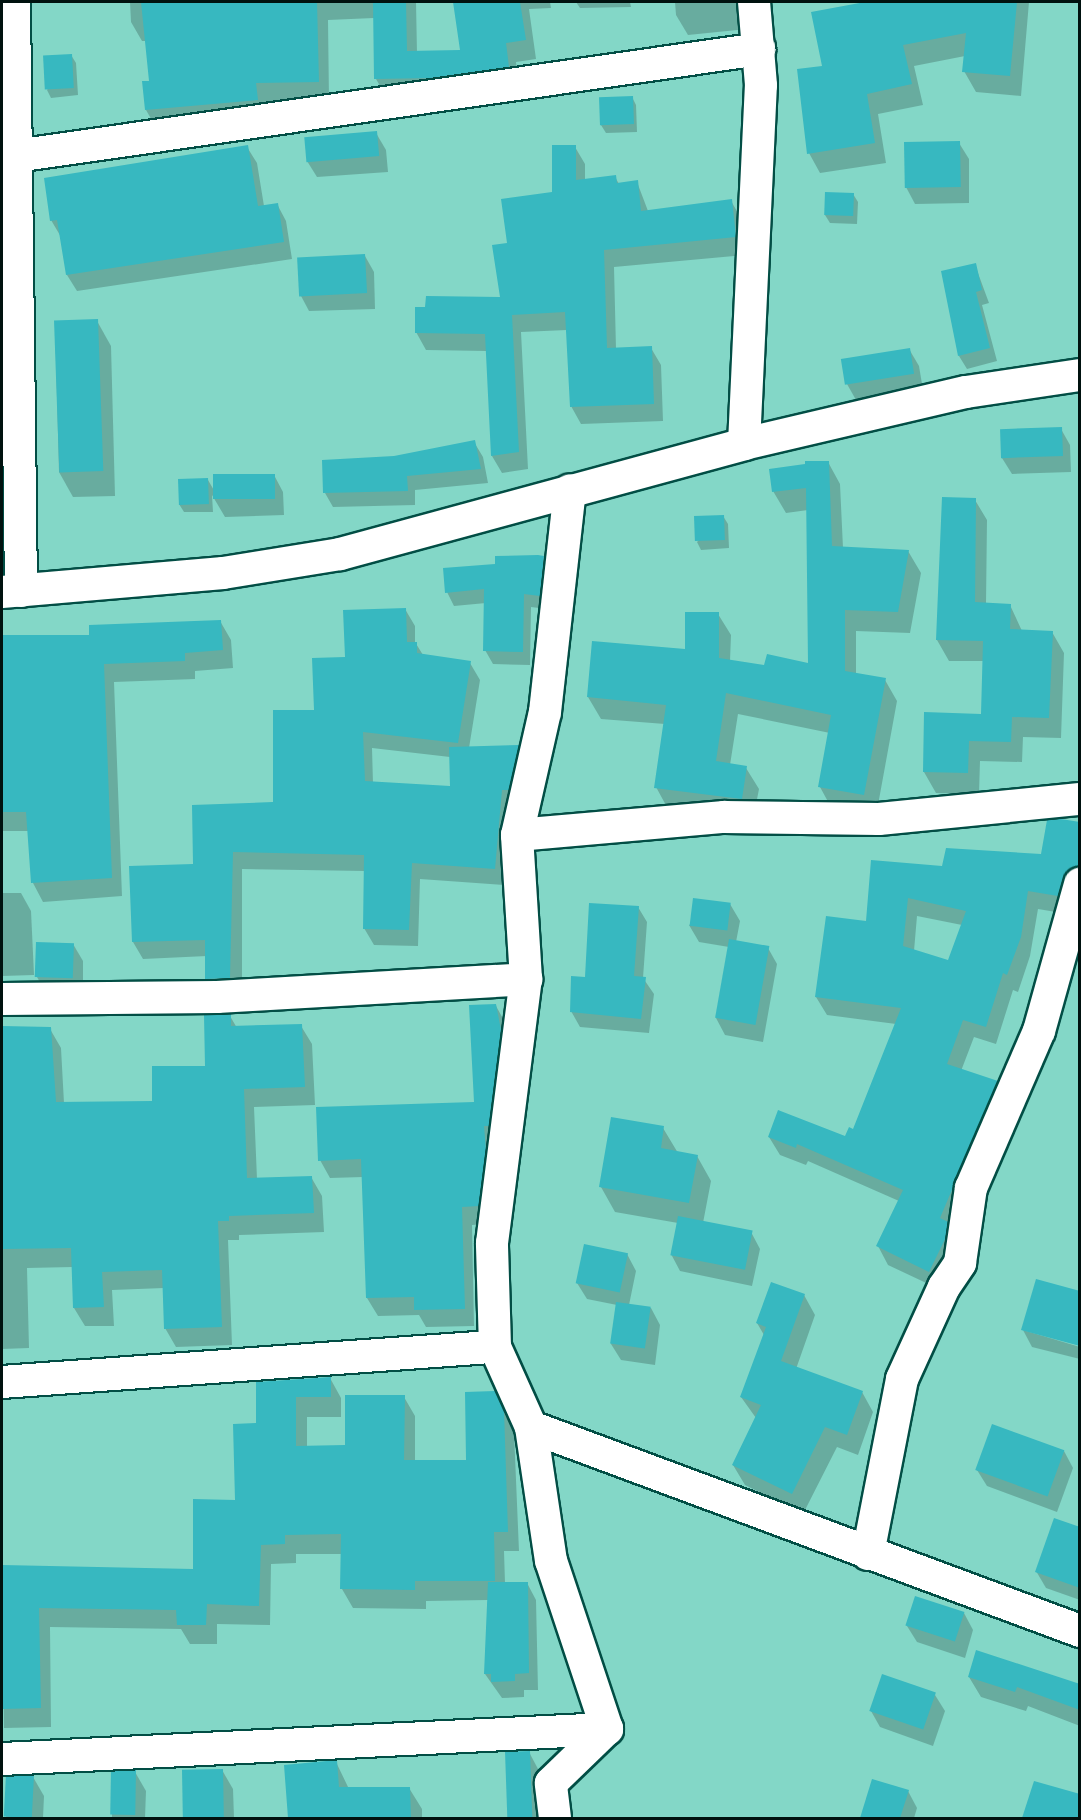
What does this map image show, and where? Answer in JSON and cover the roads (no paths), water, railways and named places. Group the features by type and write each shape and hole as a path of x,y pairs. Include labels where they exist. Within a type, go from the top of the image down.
{"street":[{"path":"14,2 16,156 11,592 223,573 340,554 744,444 966,392 1080,375"},
{"path":"744,444 761,85 754,2"},
{"path":"16,156 759,49"},
{"path":"570,490 545,712 517,834 526,979 492,1243 495,1347 531,1427 551,1561 607,1729"},
{"path":"517,834 724,817 879,819 1080,798"},
{"path":"868,1554 902,1379 944,1287 960,1263 971,1188 1039,1031 1080,884"},
{"path":"2,999 217,997 526,979"},
{"path":"2,1382 495,1347"},
{"path":"531,1427 1080,1631"},
{"path":"2,1759 607,1729"},
{"path":"555,1818 551,1783 607,1729"}]}
